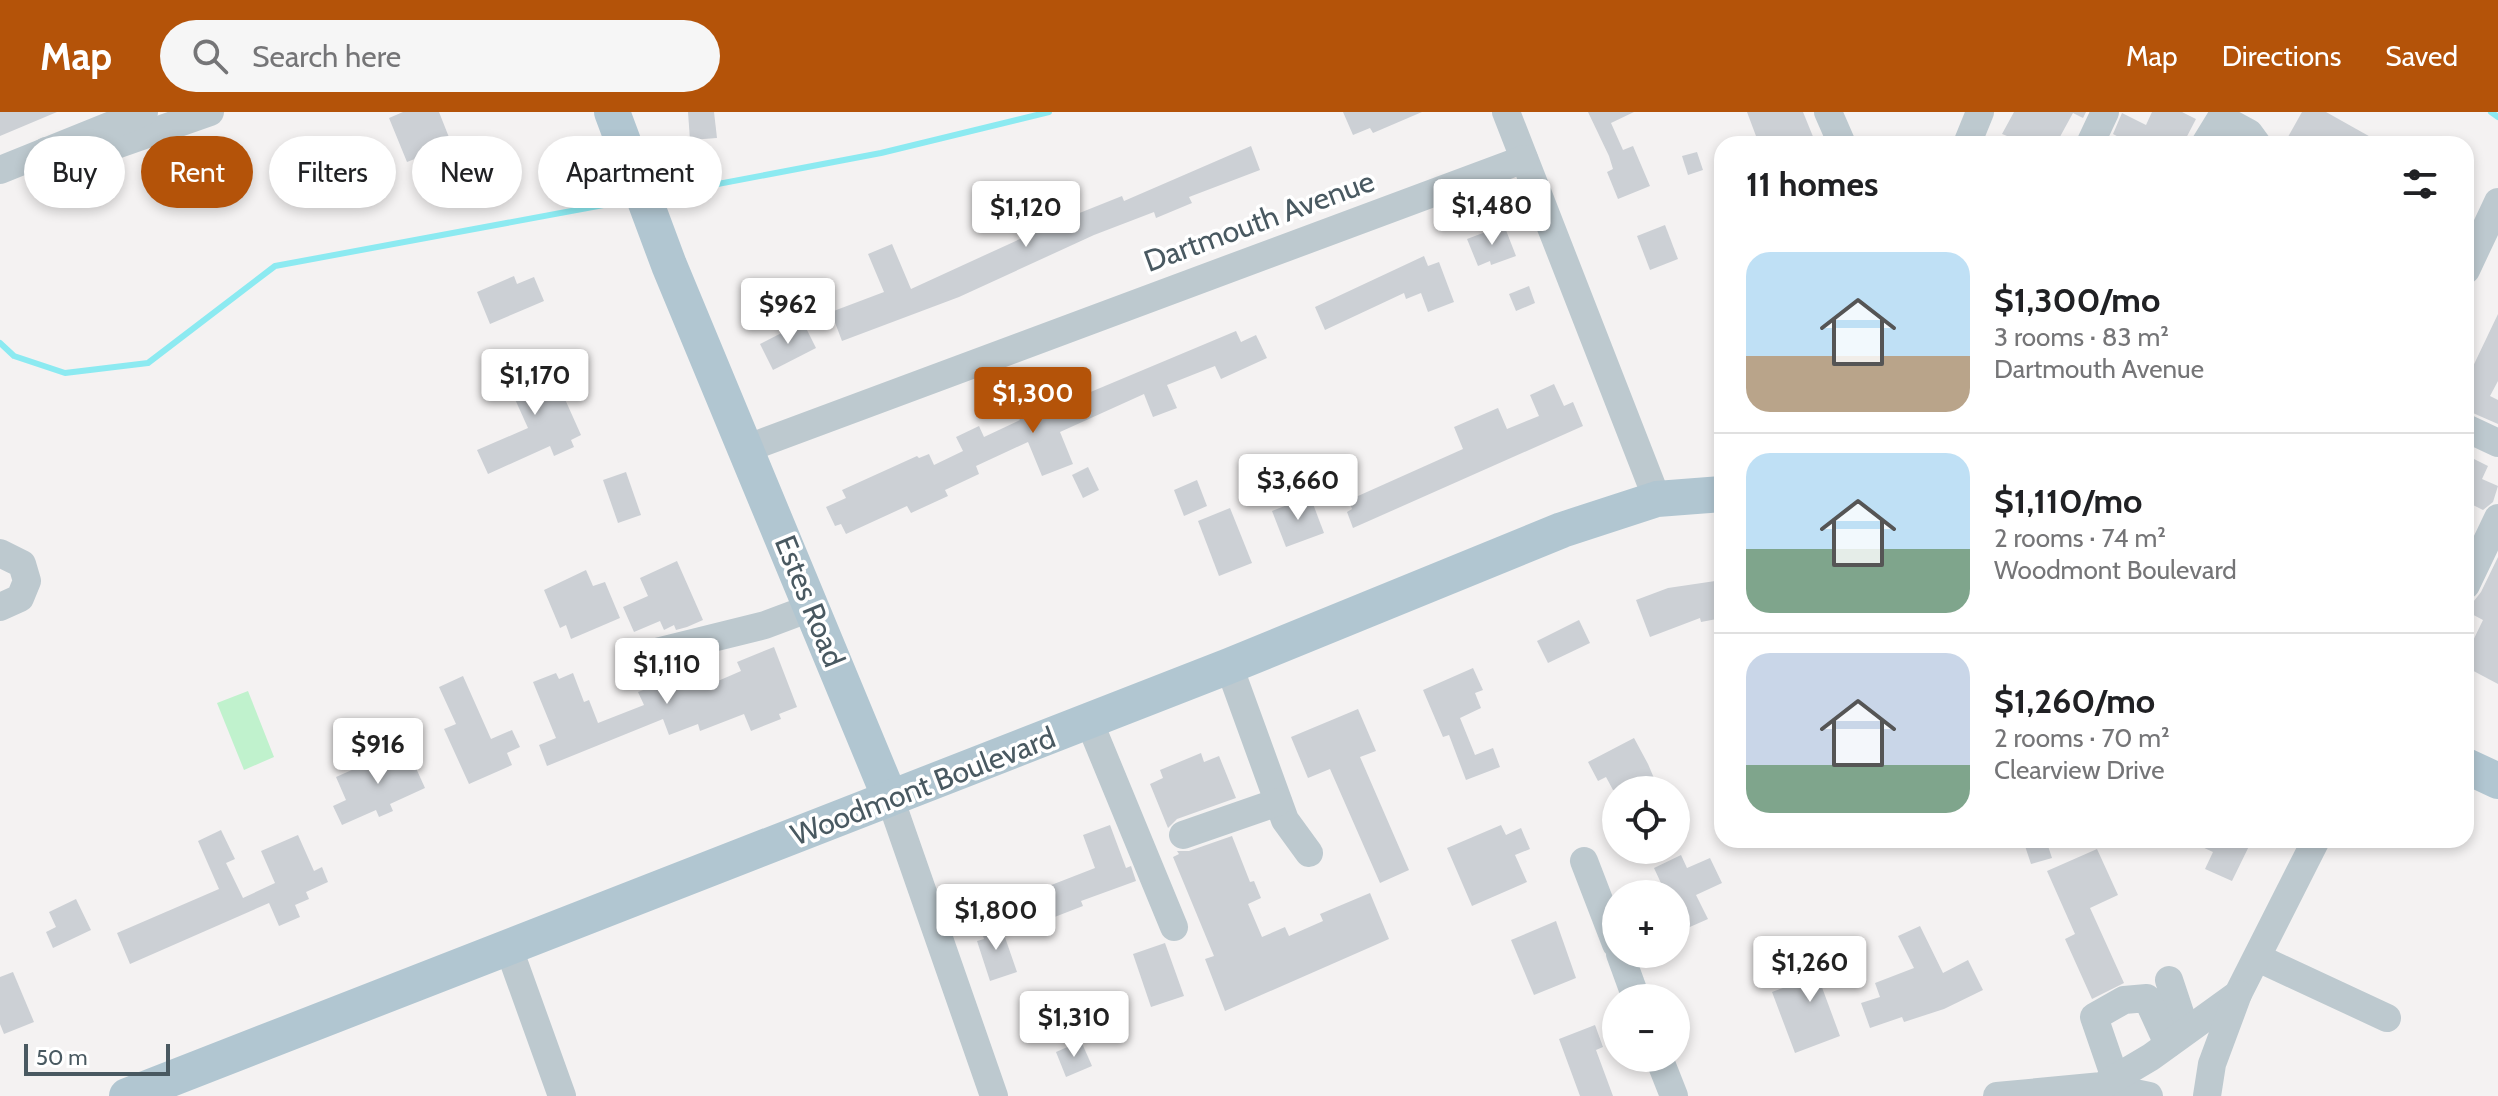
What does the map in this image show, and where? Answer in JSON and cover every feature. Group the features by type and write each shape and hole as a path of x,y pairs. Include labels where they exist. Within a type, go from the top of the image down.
{"main road":[{"name":"Estes Road","path":"612,112 669,265 748,448 890,798"},
{"name":"Woodmont Boulevard","path":"132,1095 1229,666 1562,530 1657,499 1714,495"},
{"path":"2474,770 2498,781"}],"street":[{"path":"0,170 46,151 76,159 154,118 210,112"},
{"path":"1506,112 1657,499"},
{"path":"1828,112 1838,136"},
{"path":"1970,136 1980,112"},
{"path":"2094,136 2105,112"},
{"path":"2210,136 2221,118 2251,136"},
{"name":"Dartmouth Avenue","path":"748,448 1524,159"},
{"path":"2474,253 2498,202"},
{"path":"2474,432 2498,443"},
{"path":"2474,568 2498,518"},
{"path":"0,553 15,557 22,564 27,581 20,598 0,607"},
{"path":"652,653 765,625 813,607"},
{"path":"1229,666 1285,820 1309,853"},
{"path":"1089,721 1174,927"},
{"name":"Estes Road","path":"890,798 994,1096"},
{"path":"1183,835 1278,802"},
{"path":"2207,1096 2212,1064 2238,994 2258,958 2306,848"},
{"path":"1584,861 1602,908"},
{"path":"508,946 562,1096"},
{"path":"2258,958 2387,1018"},
{"path":"2169,980 2177,1038"},
{"path":"2096,1087 2177,1038 2238,994"},
{"path":"2096,1087 2094,1017 2124,1000 2147,998 2177,1038"},
{"path":"1665,1072 1674,1096"},
{"path":"1997,1096 2096,1087 2149,1096"}],"green space":[{"path":"248,691 274,757 244,770 217,703"}],"building":[{"path":"0,112 57,112 0,136"},
{"path":"403,112 439,112 448,136 412,136 412,160 407,162 389,118"},
{"path":"688,112 714,112 717,136 690,136"},
{"path":"1343,112 1422,112 1373,133 1370,128 1353,135"},
{"path":"1588,112 1634,112 1611,123 1623,150 1633,146 1650,186 1618,199 1607,172 1613,169 1609,156"},
{"path":"1747,112 1803,112 1813,136 1756,136"},
{"path":"2014,112 2086,112 2083,118 2073,113 2060,136 2002,134"},
{"path":"2152,112 2182,112 2196,119 2187,136 2113,134 2122,113 2146,125"},
{"path":"2302,112 2326,112 2369,136 2288,136"},
{"path":"1251,146 1260,170 1189,197 1192,203 1156,218 1154,212 1094,235 959,297 842,341 831,312 884,292 868,254 892,244 911,289 1057,222 1122,196 1124,201"},
{"path":"1697,152 1703,170 1688,175 1682,156"},
{"path":"1504,225 1516,256 1478,266 1467,239"},
{"path":"1665,225 1678,259 1650,270 1637,236"},
{"path":"1424,256 1428,266 1439,262 1454,302 1428,312 1421,293 1406,299 1404,293 1325,330 1315,307"},
{"path":"514,276 517,284 534,277 544,301 490,324 477,292"},
{"path":"1529,286 1535,303 1516,311 1509,294"},
{"path":"2498,314 2498,381 2490,396 2498,400 2498,424 2474,414 2474,364"},
{"path":"803,322 816,348 773,370 760,344"},
{"path":"1236,331 1241,342 1256,335 1267,358 1221,379 1215,366 1167,385 1177,408 1153,417 1144,394 1060,432 1073,464 1042,476 1028,442 976,466 979,474 945,490 948,496 911,513 907,506 846,534 841,524 835,526 826,507 846,498 842,490 917,456 929,454 934,465 963,451 956,437 979,426 984,437 1048,404 1050,409"},
{"path":"543,350 581,435 571,440 574,447 554,456 550,446 488,474 477,450 528,428 514,397 523,393 510,365"},
{"path":"1554,384 1564,406 1573,402 1583,426 1353,528 1347,512 1352,509 1349,500 1463,449 1454,427 1498,408 1507,429 1539,416 1530,395"},
{"path":"2474,459 2488,466 2482,479 2498,486 2493,502 2483,510 2474,506"},
{"path":"1088,467 1099,490 1083,498 1072,475"},
{"path":"626,472 641,515 618,523 603,480"},
{"path":"1197,480 1207,506 1184,516 1174,490"},
{"path":"1310,496 1324,533 1286,547 1272,511"},
{"path":"1230,508 1252,563 1219,576 1198,521"},
{"path":"2498,557 2498,684 2474,671 2474,639 2483,620 2474,615 2474,601"},
{"path":"677,561 703,620 676,630 674,625 664,630 660,621 634,632 623,607 648,596 640,578"},
{"path":"586,570 593,586 605,582 620,618 571,639 566,625 560,628 544,590"},
{"path":"1714,581 1714,620 1701,622 1700,618 1650,637 1636,600 1668,588"},
{"path":"1579,620 1590,643 1548,663 1537,641"},
{"path":"774,647 797,707 779,714 781,719 751,731 744,714 700,731 698,724 669,735 663,719 547,766 539,745 556,738 533,682 556,673 559,679 573,673 584,702 589,700 598,723 644,705 638,692 666,681 664,675 678,669 684,684 708,675 711,684 741,671 737,662"},
{"path":"1473,668 1483,690 1475,693 1481,708 1460,718 1475,755 1493,748 1500,767 1466,780 1449,735 1443,737 1423,690"},
{"path":"463,676 491,739 512,730 520,747 507,753 512,765 469,784 444,729 456,724 439,687"},
{"path":"1358,709 1376,751 1360,757 1409,870 1380,883 1330,769 1308,778 1291,737"},
{"path":"1634,738 1653,776 1602,776 1598,781 1588,762"},
{"path":"406,746 425,788 390,804 393,811 379,817 376,810 342,825 333,806 346,800 336,777"},
{"path":"1201,753 1204,762 1219,756 1236,798 1177,819 1168,828 1150,784 1163,778 1160,770"},
{"path":"1110,825 1126,868 1131,866 1136,881 1081,901 1083,906 1052,918 1041,889 1095,868 1083,835"},
{"path":"1501,825 1506,835 1521,828 1530,849 1515,855 1527,882 1472,906 1447,848"},
{"path":"221,830 235,859 226,863 243,898 275,883 261,851 298,835 314,871 322,867 328,882 306,892 309,899 295,905 300,917 279,926 269,903 130,964 117,933 219,889 198,841"},
{"path":"1232,836 1250,882 1254,881 1261,898 1248,904 1262,937 1285,927 1289,936 1323,921 1320,914 1370,893 1389,939 1225,1011 1205,959 1214,956 1173,857 1179,854 1177,851 1189,851"},
{"path":"2026,848 2049,848 2052,858 2031,864"},
{"path":"2204,848 2248,848 2232,881 2205,869 2213,852"},
{"path":"2097,849 2118,895 2090,908 2124,983 2092,999 2065,939 2075,934 2047,871"},
{"path":"1710,858 1722,883 1696,895 1708,919 1690,927 1690,880 1660,880 1654,868 1662,864 1685,864 1687,868"},
{"path":"76,899 91,930 53,948 46,932 56,927 49,912"},
{"path":"999,920 1017,972 990,981 977,941 984,939 980,926"},
{"path":"1556,921 1576,978 1534,995 1511,940"},
{"path":"1920,926 1943,973 1968,960 1983,990 1944,1009 1904,1022 1902,1017 1870,1028 1861,1003 1880,997 1875,983 1914,968 1898,936"},
{"path":"1165,943 1184,996 1151,1007 1133,954"},
{"path":"1847,952 1853,969 1820,982 1840,1036 1795,1053 1772,992 1794,984 1790,974"},
{"path":"13,972 34,1022 4,1034 0,1024 0,977"},
{"path":"1595,1025 1602,1044 1596,1050 1613,1096 1580,1096 1559,1039"},
{"path":"1081,1041 1092,1066 1066,1077 1056,1052"}],"waterway":[{"path":"722,183 881,153 1049,112"},
{"path":"2491,112 2498,117"},
{"path":"0,343 14,356 65,373 148,363 275,266 587,208"}]}
